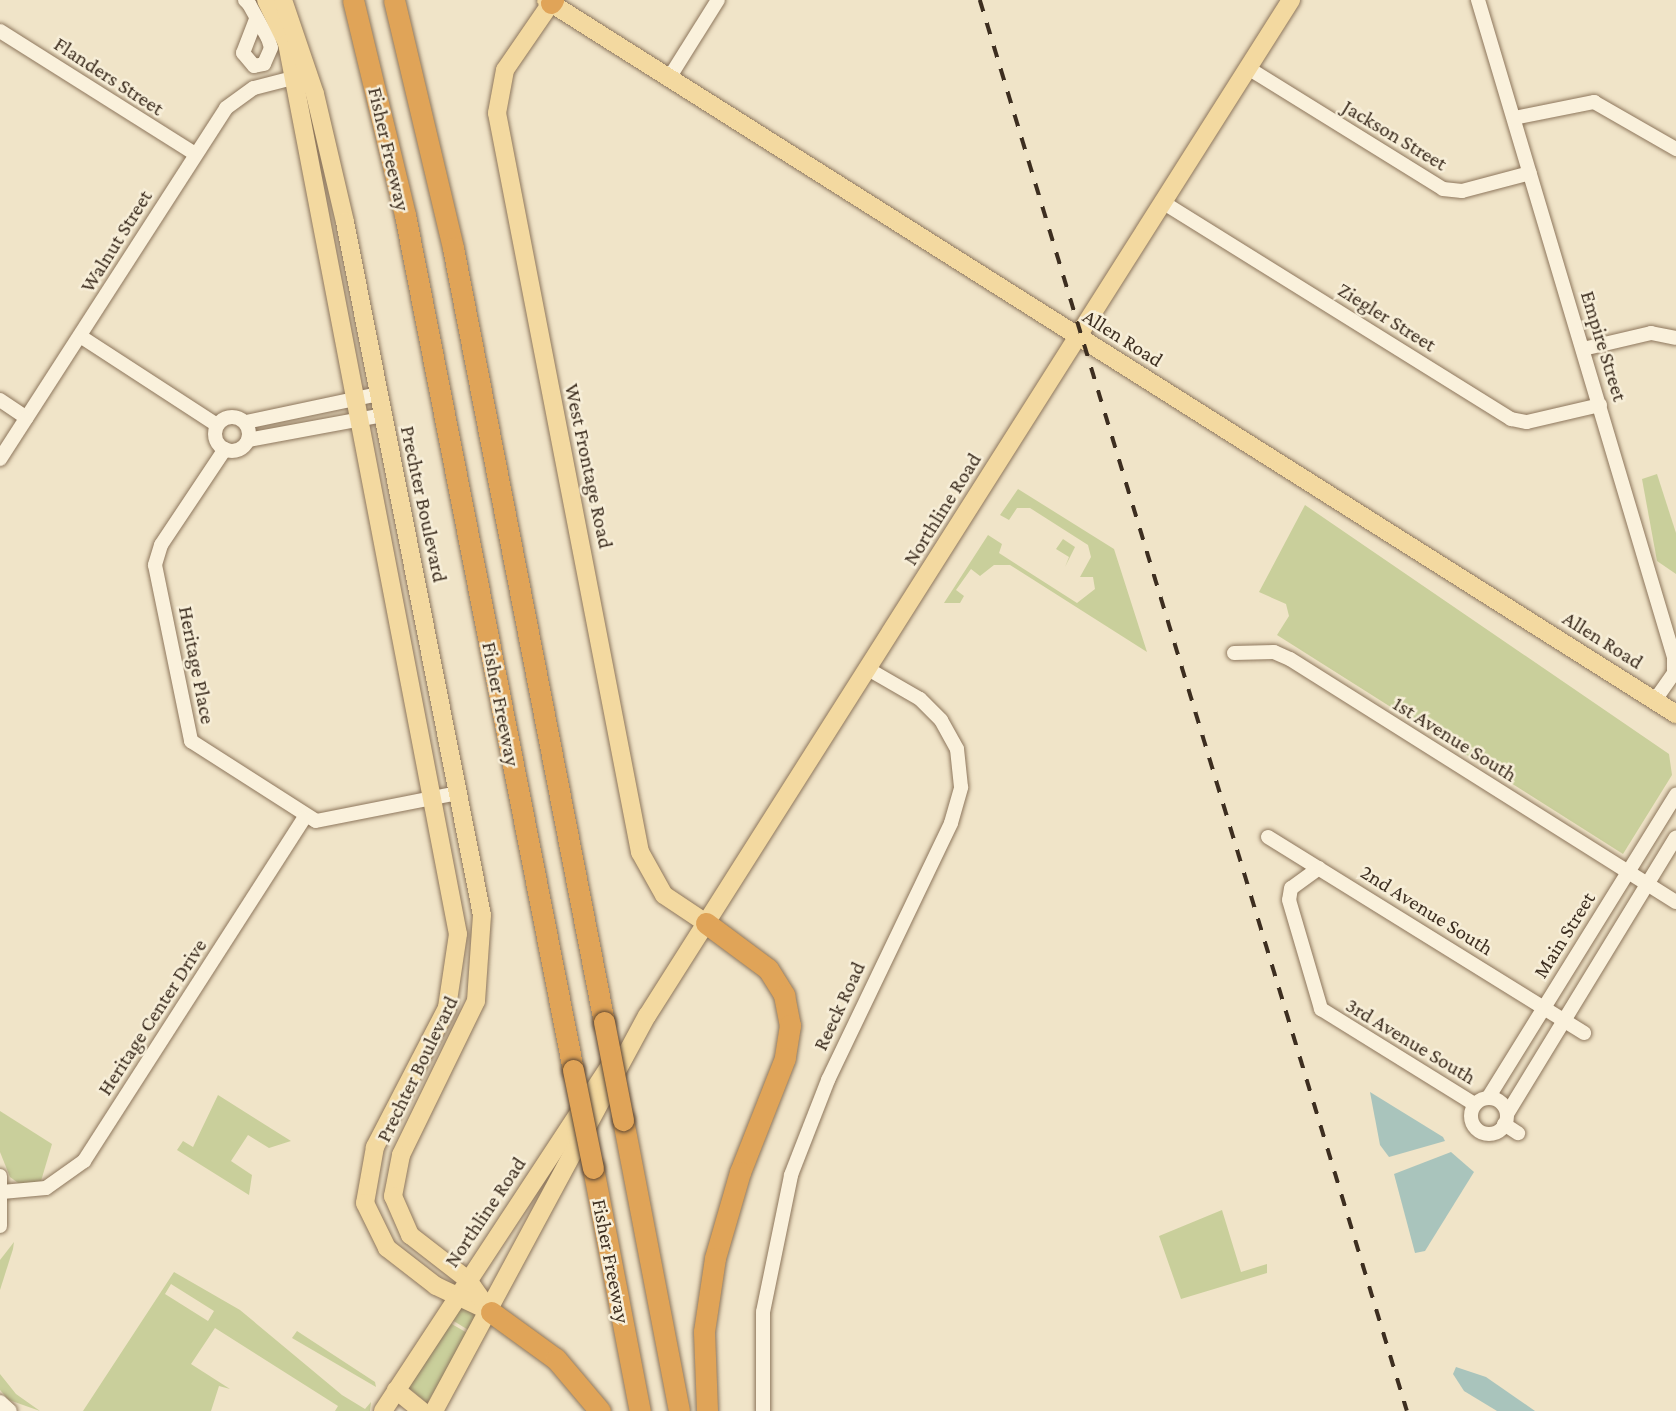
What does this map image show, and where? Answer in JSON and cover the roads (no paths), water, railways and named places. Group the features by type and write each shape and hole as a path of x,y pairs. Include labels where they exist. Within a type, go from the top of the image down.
{"highway":[{"name":"Fisher Freeway","path":"353,0 405,215 640,1411"},
{"name":"Fisher Freeway","path":"394,0 453,248 679,1411"},
{"path":"706,923 768,970 784,995 790,1025 785,1058 740,1172 715,1258 704,1332 707,1411"},
{"path":"491,1312 556,1359 600,1411"}],"main road":[{"name":"Prechter Boulevard","path":"266,0 287,43 357,420 433,798 458,950 447,1008 375,1147 365,1203 387,1248 457,1295 491,1312"},
{"name":"Prechter Boulevard","path":"283,0 315,94 345,222 444,713 484,949 471,1017 401,1155 393,1196 410,1235 468,1280 491,1312"},
{"name":"Northline Road","path":"383,1411 457,1295 631,1042 1080,338 1291,0"},
{"name":"Allen Road","path":"550,1 1676,714"},
{"name":"West Frontage Road","path":"550,1 505,70 497,113 640,852 664,895 706,923"},
{"path":"320,225 345,222"},
{"path":"333,289 339,280 357,284"},
{"path":"344,349 355,354 370,349"},
{"path":"391,593 403,582 418,589"},
{"path":"404,653 415,666 428,722 444,713"},
{"path":"458,950 472,957 484,949"},
{"name":"Northline Road","path":"434,1411 491,1312 517,1249 631,1042"},
{"path":"400,1101 414,1100 422,1112"},
{"path":"396,1391 422,1411"}],"street":[{"path":"244,0 256,19"},
{"path":"670,78 718,0"},
{"name":"Empire Street","path":"1478,0 1674,657 1674,673 1655,700"},
{"name":"Flanders Street","path":"0,31 195,154"},
{"name":"Jackson Street","path":"1248,68 1443,189 1462,191 1530,173"},
{"name":"Walnut Street","path":"0,459 195,154 233,101 293,78"},
{"path":"1514,118 1596,103 1676,149"},
{"name":"Ziegler Street","path":"1164,203 1511,419 1528,422 1600,405"},
{"path":"1583,349 1651,332 1676,338"},
{"path":"80,337 218,425"},
{"path":"379,394 246,422 231,416 218,425 215,436 225,449 236,450 248,440 383,415"},
{"path":"0,400 27,418"},
{"path":"246,422 248,440"},
{"name":"Heritage Place","path":"225,449 161,545 155,565 186,726 205,754 304,818"},
{"name":"1st Avenue South","path":"1234,653 1274,652 1290,659 1676,902"},
{"name":"Reeck Road","path":"763,1411 763,1312 790,1175 828,1080 951,823 961,786 957,749 941,720 911,693 868,669"},
{"path":"304,818 326,821 457,793"},
{"name":"Main Street","path":"1481,1101 1628,873 1670,817 1676,794"},
{"name":"Heritage Center Drive","path":"2,1192 46,1188 84,1161 304,818"},
{"name":"2nd Avenue South","path":"1268,837 1584,1032"},
{"name":"Main Street","path":"1506,1119 1676,837"},
{"name":"3rd Avenue South","path":"1319,868 1297,882 1289,900 1321,1009 1481,1101"},
{"path":"1506,1119 1495,1132 1478,1130 1471,1116 1481,1101 1499,1100 1506,1119 1518,1133"},
{"path":"0,1176 0,1226"},
{"path":"0,1402 10,1411"}],"water":[{"path":"1370,1092 1443,1137 1445,1141 1389,1157 1380,1145"},
{"path":"1451,1152 1474,1172 1425,1251 1415,1253 1394,1174"},
{"path":"1456,1367 1486,1377 1535,1411 1497,1411 1464,1391 1453,1374"}],"railway":[{"path":"980,0 1407,1411"}]}
